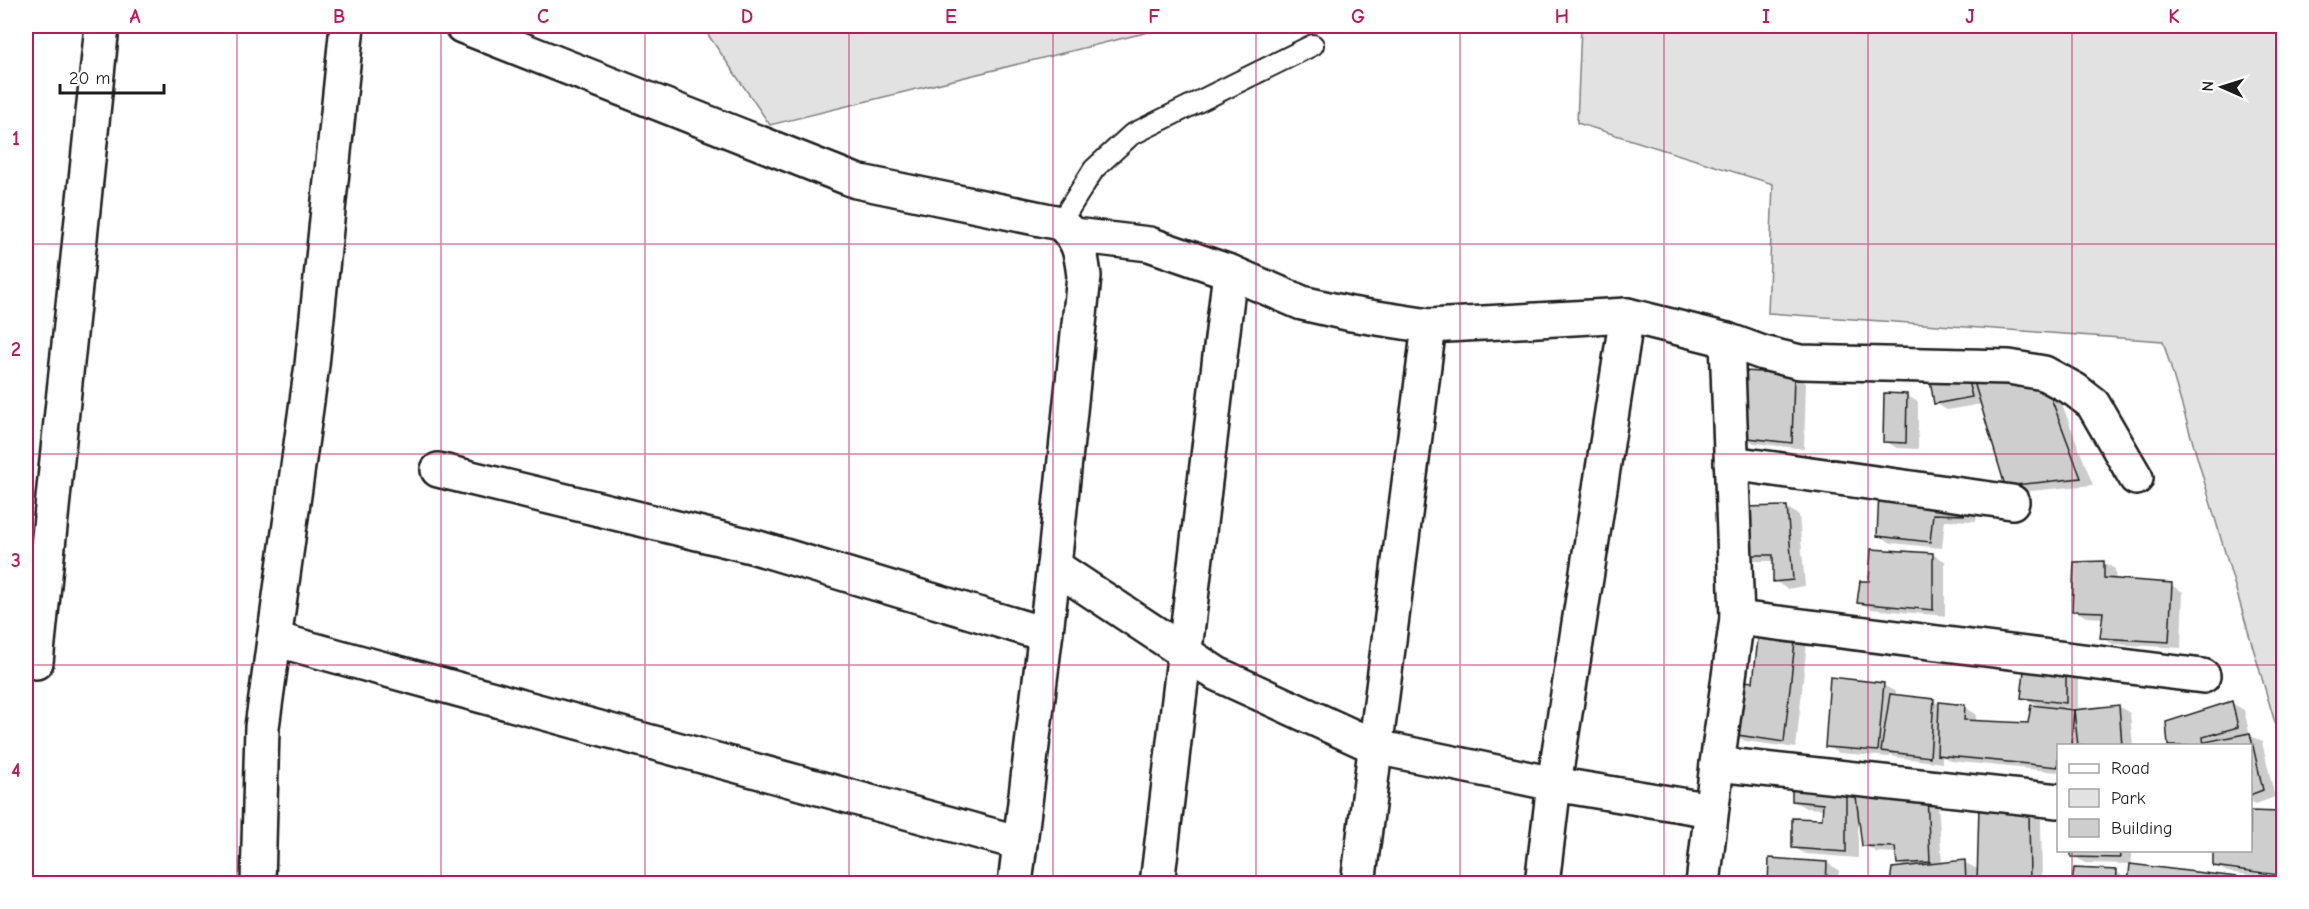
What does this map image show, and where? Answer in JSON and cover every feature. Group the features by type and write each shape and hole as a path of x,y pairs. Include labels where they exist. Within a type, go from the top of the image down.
{"street":[{"path":"36,662 102,26"},
{"path":"258,884 262,727 312,365 347,26"},
{"path":"462,26 856,181 1067,229 1149,244 1230,272 1302,303 1351,314 1429,326 1627,315 1727,340 1763,354 1800,362 2009,367 2044,373 2075,390 2093,404 2136,478"},
{"path":"1015,884 1054,566 1084,276 1081,254 1067,229"},
{"path":"1157,884 1230,272"},
{"path":"1542,884 1554,784 1627,315"},
{"path":"1358,884 1429,326"},
{"path":"1703,884 1737,618 1727,340"},
{"path":"1731,463 2012,502"},
{"path":"438,470 755,547 1044,634"},
{"path":"1054,566 1217,674 1376,747 1554,784 1711,810"},
{"path":"1737,618 2203,676"},
{"path":"274,639 1020,843"},
{"path":"1717,764 2057,801"}],"lane":[{"path":"1067,229 1094,169 1131,135 1313,45"}],"green space":[{"path":"702,26 1173,26 770,125"},
{"path":"1581,26 2283,26 2283,750 2163,341 1768,313 1773,184 1577,123"}],"building":[{"path":"1744,371 1794,374 1792,443 1740,437"},
{"path":"1966,373 1972,397 1934,404 1930,379"},
{"path":"1972,375 2045,382 2081,478 2005,486"},
{"path":"1884,393 1907,394 1906,443 1883,442"},
{"path":"1879,492 1966,503 1964,515 1933,514 1930,542 1877,536"},
{"path":"1787,506 1793,580 1773,582 1773,555 1743,555 1743,507"},
{"path":"1871,549 1933,553 1933,610 1857,603 1860,581 1869,581"},
{"path":"2104,561 2104,578 2172,583 2169,642 2100,638 2103,612 2072,611 2074,562"},
{"path":"1759,630 1796,633 1784,742 1731,734 1735,680 1753,682"},
{"path":"2025,662 2066,669 2066,703 2021,698"},
{"path":"1830,677 1884,683 1878,751 1825,747"},
{"path":"1890,694 1934,699 1930,757 1881,751"},
{"path":"2232,701 2238,727 2203,737 2204,744 2168,744 2166,722"},
{"path":"1939,702 1965,705 1964,720 2028,723 2031,705 2074,710 2071,744 2057,744 2057,767 1937,755"},
{"path":"2119,705 2122,744 2078,744 2074,710"},
{"path":"2250,733 2263,790 2252,794 2252,744 2206,744 2205,742"},
{"path":"1792,779 1846,784 1846,852 1792,848 1792,818 1822,819 1823,804 1792,801"},
{"path":"1855,788 1927,794 1930,862 1897,864 1895,847 1862,846"},
{"path":"1979,805 2029,811 2030,884 1977,884"},
{"path":"2252,811 2281,812 2278,875 2213,866 2213,852 2252,852"},
{"path":"2071,852 2119,852 2120,858 2071,857"},
{"path":"1769,858 1827,862 1826,884 1768,884"},
{"path":"1965,860 1966,884 1890,884 1892,868"},
{"path":"2130,864 2269,881 2269,884 2128,884"},
{"path":"2074,868 2117,870 2116,884 2072,884"}]}
